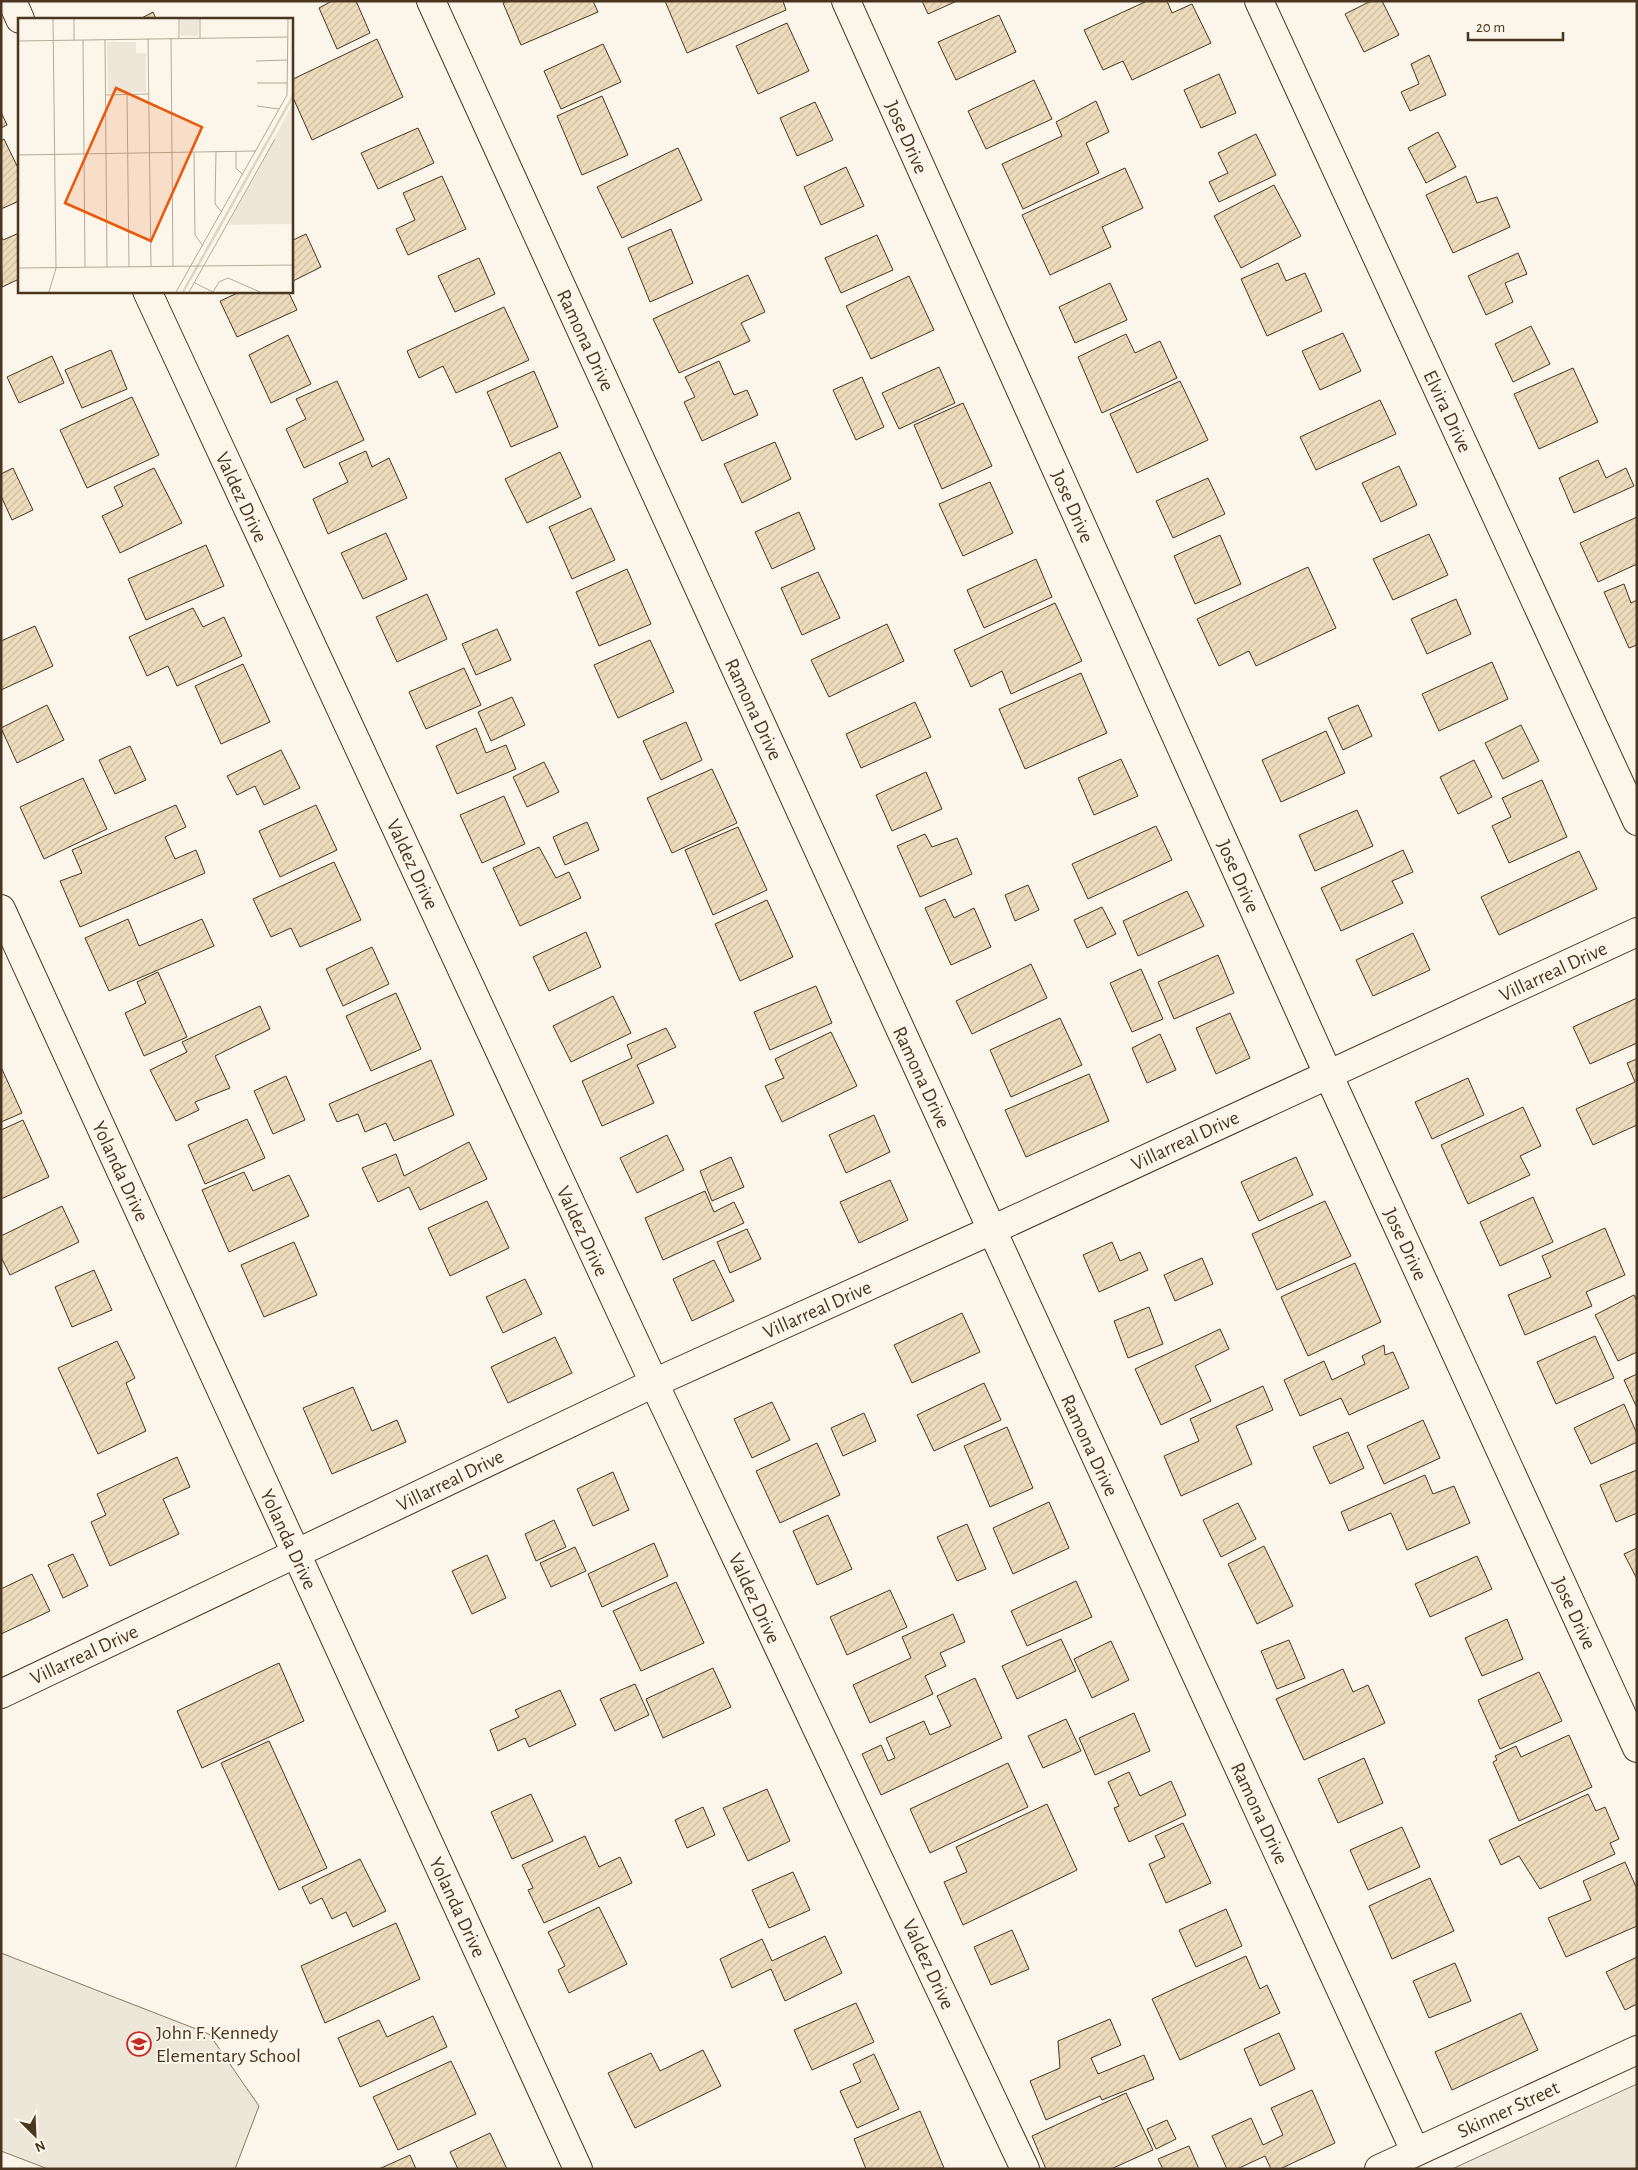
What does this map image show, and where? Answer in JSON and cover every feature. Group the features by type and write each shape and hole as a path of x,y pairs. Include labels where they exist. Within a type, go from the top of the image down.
{"street":[{"path":"12,1 20,18"},
{"name":"Ramona Drive","path":"431,1 1415,2152"},
{"name":"Jose Drive","path":"846,1 1328,1074 1637,1748"},
{"name":"Elvira Drive","path":"1260,1 1637,821"},
{"name":"Valdez Drive","path":"147,292 654,1383 1025,2169"},
{"name":"Yolanda Drive","path":"1,909 578,2169"},
{"name":"Villarreal Drive","path":"1,1694 654,1383 992,1230 1637,932"},
{"name":"Skinner Street","path":"1380,2169 1637,2050"}],"shaded area":[{"path":"1,1953 209,2034 259,2106 235,2169 48,2169 1,2151"},
{"path":"1637,2084 1637,2169 1452,2169"}],"building":[{"path":"332,1 356,1 370,33 337,49 319,8"},
{"path":"507,1 593,1 598,12 521,45 503,3"},
{"path":"665,1 783,1 786,10 687,53"},
{"path":"922,1 957,1 928,14"},
{"path":"1147,1 1167,1 1172,13 1192,4 1211,43 1132,80 1123,61 1103,70 1084,30"},
{"path":"1371,1 1382,1 1399,35 1364,52 1345,14"},
{"path":"153,12 156,18 142,18"},
{"path":"999,15 1016,52 956,80 938,42"},
{"path":"787,23 809,71 758,94 736,46"},
{"path":"377,39 403,97 312,140 292,95 292,80"},
{"path":"603,44 621,82 561,109 544,71"},
{"path":"1429,55 1446,95 1410,111 1401,92 1419,84 1411,64"},
{"path":"1219,74 1236,113 1201,128 1184,90"},
{"path":"1034,80 1052,119 986,149 968,111"},
{"path":"602,96 628,155 582,175 557,116"},
{"path":"1096,101 1109,132 1086,143 1099,173 1023,209 1002,164 1062,136 1056,122"},
{"path":"815,102 833,140 797,156 780,118"},
{"path":"1,112 7,125 1,128"},
{"path":"418,128 434,163 378,189 361,153"},
{"path":"1438,132 1456,167 1426,183 1408,148"},
{"path":"1256,134 1276,175 1219,202 1209,182 1228,173 1218,153"},
{"path":"4,139 18,168 18,201 1,209 1,141"},
{"path":"678,148 702,200 622,238 597,187"},
{"path":"846,167 864,206 821,225 804,187"},
{"path":"1125,168 1143,208 1102,227 1111,247 1050,275 1022,215"},
{"path":"442,176 466,229 408,255 396,229 415,220 403,193"},
{"path":"1466,176 1477,203 1497,197 1510,227 1453,253 1426,195"},
{"path":"1274,185 1301,236 1241,268 1214,216"},
{"path":"671,229 693,283 650,302 628,248"},
{"path":"18,233 18,279 2,287 1,236 3,240"},
{"path":"306,234 321,267 292,282 292,241"},
{"path":"877,235 893,270 841,293 825,258"},
{"path":"1518,253 1527,274 1505,283 1513,302 1486,315 1468,276"},
{"path":"479,258 495,294 455,312 438,276"},
{"path":"1278,263 1286,281 1305,273 1322,311 1267,336 1241,279"},
{"path":"748,275 765,312 741,323 750,341 679,373 653,319"},
{"path":"909,276 934,330 871,359 846,306"},
{"path":"1110,283 1127,320 1075,343 1059,307"},
{"path":"240,292 288,292 297,310 237,337 220,301"},
{"path":"504,307 529,360 456,393 443,366 419,378 407,351"},
{"path":"1531,326 1550,364 1513,382 1495,344"},
{"path":"1343,333 1361,371 1320,390 1302,351"},
{"path":"1126,334 1135,353 1160,341 1177,378 1102,413 1078,357"},
{"path":"288,335 311,384 271,403 249,355"},
{"path":"111,350 127,389 82,408 65,370"},
{"path":"52,356 64,383 19,403 7,377"},
{"path":"719,361 734,395 747,390 758,415 702,441 684,402 695,397 685,377"},
{"path":"939,367 955,403 899,429 882,393"},
{"path":"1573,368 1598,422 1539,449 1514,394"},
{"path":"534,371 558,427 511,447 487,392"},
{"path":"862,377 884,427 856,440 833,390"},
{"path":"337,381 364,440 304,468 286,429 306,419 296,399"},
{"path":"1180,381 1208,440 1137,473 1110,414"},
{"path":"132,397 159,455 87,488 60,430"},
{"path":"1380,400 1396,434 1316,470 1300,437"},
{"path":"963,403 992,466 942,489 914,425"},
{"path":"775,442 791,479 742,503 724,464"},
{"path":"366,451 372,467 389,458 407,498 328,534 313,499 348,482 339,463"},
{"path":"560,452 581,497 527,523 505,479"},
{"path":"1598,460 1606,478 1626,468 1634,486 1574,513 1559,478"},
{"path":"1399,466 1417,505 1381,522 1362,483"},
{"path":"13,468 33,510 12,520 1,496 1,474"},
{"path":"154,468 182,523 120,553 102,516 123,506 114,487"},
{"path":"1208,478 1225,514 1173,538 1156,501"},
{"path":"990,482 1013,533 963,556 939,504"},
{"path":"591,508 615,560 572,579 549,527"},
{"path":"799,512 815,549 772,569 755,532"},
{"path":"1637,517 1637,564 1598,582 1580,543"},
{"path":"386,533 407,579 363,599 341,553"},
{"path":"1429,534 1448,575 1393,600 1373,559"},
{"path":"1220,535 1241,584 1195,604 1174,556"},
{"path":"206,545 224,586 146,620 128,579"},
{"path":"1036,559 1052,597 984,628 967,590"},
{"path":"1308,567 1336,628 1256,666 1249,651 1219,666 1197,619"},
{"path":"627,569 651,624 599,646 576,592"},
{"path":"818,572 840,618 802,635 781,588"},
{"path":"1624,584 1631,603 1637,600 1637,645 1629,648 1604,592"},
{"path":"427,594 447,639 397,662 376,617"},
{"path":"1456,599 1471,634 1427,654 1411,619"},
{"path":"1055,603 1082,661 1011,694 1002,671 971,687 954,650"},
{"path":"193,608 203,627 224,617 242,656 177,686 168,666 147,676 129,637"},
{"path":"887,624 904,661 829,697 811,660"},
{"path":"35,626 53,666 1,690 1,641"},
{"path":"497,629 511,660 476,675 462,644"},
{"path":"650,640 674,692 618,718 594,665"},
{"path":"1492,662 1508,699 1439,731 1422,694"},
{"path":"243,664 270,722 221,744 195,686"},
{"path":"464,668 481,705 426,729 409,692"},
{"path":"1081,673 1107,733 1025,769 999,709"},
{"path":"512,697 525,725 491,741 478,712"},
{"path":"915,702 931,737 861,768 846,734"},
{"path":"47,705 64,740 17,763 1,728"},
{"path":"1358,705 1372,736 1343,750 1328,718"},
{"path":"686,722 702,760 661,780 643,741"},
{"path":"1521,725 1539,761 1503,779 1485,743"},
{"path":"476,728 486,753 506,745 516,769 457,794 436,746"},
{"path":"1326,731 1345,773 1281,802 1262,760"},
{"path":"130,746 146,780 115,794 99,760"},
{"path":"281,750 300,788 264,805 255,786 237,795 227,776"},
{"path":"1121,759 1138,796 1094,815 1078,778"},
{"path":"1474,760 1492,797 1458,814 1440,777"},
{"path":"544,762 559,792 527,807 513,777"},
{"path":"712,769 737,823 672,853 647,798"},
{"path":"926,772 942,809 892,831 876,795"},
{"path":"83,778 107,829 44,859 20,807"},
{"path":"1542,780 1567,837 1509,863 1492,826 1511,817 1502,798"},
{"path":"504,796 525,844 482,863 460,815"},
{"path":"176,805 186,827 165,837 175,859 196,850 205,873 80,927 60,881 82,873 72,850"},
{"path":"316,805 337,850 280,877 259,831"},
{"path":"1357,810 1373,846 1315,871 1299,835"},
{"path":"587,822 599,850 565,865 553,837"},
{"path":"1156,826 1172,860 1088,899 1072,864"},
{"path":"738,827 767,890 713,915 685,850"},
{"path":"925,834 932,847 957,838 972,874 920,897 897,846"},
{"path":"539,847 556,878 569,872 581,898 520,926 493,868"},
{"path":"1403,850 1413,872 1392,881 1403,903 1341,931 1321,888"},
{"path":"1579,851 1597,889 1499,935 1481,897"},
{"path":"334,862 361,920 300,947 291,928 271,937 253,899"},
{"path":"1028,885 1039,910 1015,921 1005,895"},
{"path":"1187,891 1204,926 1138,956 1123,921"},
{"path":"945,899 954,918 974,908 991,947 951,965 925,908"},
{"path":"767,900 793,957 740,981 715,924"},
{"path":"1102,907 1116,934 1087,948 1074,920"},
{"path":"128,919 139,946 202,919 214,946 109,991 85,938"},
{"path":"586,932 601,967 549,991 533,957"},
{"path":"1413,933 1430,970 1373,996 1356,960"},
{"path":"372,947 389,984 343,1006 326,969"},
{"path":"1218,955 1234,993 1174,1019 1158,982"},
{"path":"1031,964 1047,998 972,1034 956,1001"},
{"path":"1141,969 1163,1019 1132,1032 1110,983"},
{"path":"158,972 187,1037 144,1056 125,1013 146,1003 137,982"},
{"path":"816,986 832,1023 770,1050 754,1012"},
{"path":"396,993 421,1049 371,1071 346,1016"},
{"path":"613,996 631,1033 571,1062 553,1026"},
{"path":"1637,998 1637,1043 1590,1064 1573,1027"},
{"path":"260,1006 270,1029 215,1056 230,1088 195,1102 199,1110 176,1121 150,1070 187,1052 182,1042"},
{"path":"1230,1013 1250,1058 1216,1074 1196,1028"},
{"path":"1060,1018 1082,1065 1011,1097 990,1050"},
{"path":"666,1028 676,1047 637,1065 654,1103 602,1126 582,1081 632,1058 627,1045"},
{"path":"831,1032 857,1086 782,1122 765,1086 784,1078 775,1059"},
{"path":"1160,1034 1176,1070 1147,1083 1132,1048"},
{"path":"1637,1059 1637,1125 1593,1145 1576,1109 1635,1082 1627,1063"},
{"path":"431,1060 454,1115 394,1141 386,1123 365,1132 358,1114 337,1122 329,1104"},
{"path":"1,1067 22,1113 1,1122"},
{"path":"1089,1074 1109,1121 1026,1157 1005,1110"},
{"path":"286,1076 305,1120 273,1134 254,1091"},
{"path":"1468,1078 1484,1115 1432,1139 1415,1102"},
{"path":"1523,1107 1541,1146 1520,1156 1530,1175 1468,1204 1441,1145"},
{"path":"874,1115 890,1152 846,1173 829,1135"},
{"path":"247,1119 265,1158 205,1184 188,1145"},
{"path":"23,1120 49,1177 1,1199 1,1130"},
{"path":"667,1135 684,1170 637,1193 620,1158"},
{"path":"469,1142 487,1179 420,1210 409,1187 378,1202 362,1168 396,1154 404,1176"},
{"path":"731,1157 744,1187 712,1201 700,1171"},
{"path":"1296,1157 1313,1195 1259,1221 1241,1182"},
{"path":"244,1172 253,1191 289,1175 309,1216 229,1252 202,1190"},
{"path":"890,1180 908,1220 859,1243 840,1202"},
{"path":"705,1191 714,1212 734,1202 744,1223 663,1260 645,1218"},
{"path":"1533,1197 1553,1242 1500,1266 1480,1222"},
{"path":"487,1201 509,1248 450,1276 428,1228"},
{"path":"1325,1201 1351,1256 1277,1290 1252,1234"},
{"path":"62,1206 79,1242 10,1275 1,1257 1,1236"},
{"path":"1605,1228 1625,1275 1586,1292 1592,1306 1525,1335 1508,1295 1551,1277 1542,1256"},
{"path":"747,1229 761,1259 730,1273 717,1242"},
{"path":"294,1242 317,1295 264,1317 241,1265"},
{"path":"1112,1242 1120,1261 1140,1252 1148,1270 1099,1292 1083,1255"},
{"path":"1202,1258 1213,1284 1175,1301 1164,1275"},
{"path":"714,1260 734,1301 692,1321 673,1279"},
{"path":"1355,1263 1381,1322 1308,1356 1281,1297"},
{"path":"94,1270 112,1310 72,1327 55,1287"},
{"path":"525,1279 542,1314 503,1333 486,1297"},
{"path":"1634,1295 1637,1301 1637,1352 1618,1361 1595,1315"},
{"path":"1149,1307 1163,1344 1128,1358 1114,1321"},
{"path":"962,1313 980,1352 912,1383 894,1345"},
{"path":"1220,1329 1229,1349 1195,1366 1211,1401 1161,1425 1135,1369"},
{"path":"1595,1336 1614,1378 1556,1404 1537,1362"},
{"path":"555,1337 572,1373 508,1403 491,1367"},
{"path":"117,1341 135,1378 126,1383 146,1431 98,1454 58,1368"},
{"path":"1384,1345 1385,1355 1393,1352 1409,1388 1349,1415 1341,1398 1300,1416 1284,1380 1324,1361 1332,1380 1365,1364 1362,1356"},
{"path":"1637,1374 1637,1408 1624,1380"},
{"path":"984,1383 1001,1420 934,1451 917,1415"},
{"path":"1263,1386 1273,1410 1236,1426 1252,1464 1181,1496 1164,1456 1199,1441 1190,1419"},
{"path":"353,1387 372,1431 397,1420 406,1442 332,1474 303,1408"},
{"path":"772,1402 790,1440 752,1458 734,1419"},
{"path":"1624,1404 1637,1434 1637,1442 1591,1464 1574,1428"},
{"path":"864,1413 876,1441 843,1456 831,1428"},
{"path":"1423,1420 1440,1458 1384,1484 1367,1446"},
{"path":"1007,1427 1033,1488 990,1507 964,1446"},
{"path":"1348,1432 1364,1468 1330,1484 1313,1447"},
{"path":"817,1443 840,1495 780,1523 756,1471"},
{"path":"177,1457 190,1487 163,1499 179,1534 110,1566 91,1522 106,1515 97,1494"},
{"path":"1637,1470 1637,1513 1616,1522 1600,1485"},
{"path":"613,1472 629,1510 593,1526 577,1489"},
{"path":"1425,1475 1433,1494 1454,1486 1470,1523 1407,1550 1391,1513 1349,1531 1341,1512"},
{"path":"1049,1502 1069,1548 1013,1574 993,1528"},
{"path":"1238,1503 1256,1539 1221,1557 1203,1520"},
{"path":"828,1515 852,1569 817,1585 793,1531"},
{"path":"554,1520 566,1547 536,1561 525,1534"},
{"path":"967,1524 986,1569 957,1581 937,1537"},
{"path":"654,1543 668,1576 602,1607 588,1574"},
{"path":"1264,1546 1293,1606 1257,1624 1228,1564"},
{"path":"575,1547 586,1571 551,1587 540,1563"},
{"path":"1637,1548 1637,1579 1624,1554"},
{"path":"73,1554 88,1586 63,1598 48,1565"},
{"path":"487,1555 506,1598 472,1614 452,1571"},
{"path":"1477,1556 1492,1589 1430,1617 1415,1584"},
{"path":"32,1574 50,1611 1,1634 1,1589"},
{"path":"1076,1581 1092,1617 1027,1646 1011,1611"},
{"path":"676,1582 704,1643 641,1671 613,1611"},
{"path":"890,1590 907,1627 847,1655 830,1617"},
{"path":"953,1614 965,1642 940,1653 946,1666 925,1676 933,1694 870,1723 853,1685 911,1658 902,1637"},
{"path":"1507,1619 1523,1659 1482,1676 1465,1638"},
{"path":"1061,1639 1076,1671 1017,1699 1002,1666"},
{"path":"1289,1640 1305,1678 1277,1689 1261,1651"},
{"path":"1111,1641 1129,1680 1092,1698 1074,1659"},
{"path":"279,1663 304,1721 202,1768 177,1711"},
{"path":"713,1668 731,1707 663,1738 646,1699"},
{"path":"1343,1669 1353,1692 1368,1685 1385,1723 1304,1760 1276,1699"},
{"path":"1539,1672 1562,1721 1500,1749 1478,1700"},
{"path":"975,1678 1002,1738 881,1795 862,1754 881,1745 888,1761 895,1758 886,1738 924,1721 930,1735 951,1726 937,1696"},
{"path":"635,1684 649,1715 615,1731 600,1699"},
{"path":"560,1690 576,1725 529,1747 525,1738 498,1751 490,1730 519,1717 515,1710"},
{"path":"1134,1713 1150,1751 1095,1775 1079,1738"},
{"path":"1066,1719 1081,1751 1043,1768 1028,1736"},
{"path":"1569,1735 1592,1787 1519,1821 1493,1762 1497,1760 1495,1756 1516,1746 1521,1757"},
{"path":"269,1741 327,1868 279,1890 221,1763"},
{"path":"1364,1758 1383,1803 1338,1823 1318,1779"},
{"path":"1008,1763 1028,1807 930,1853 910,1809"},
{"path":"1129,1772 1140,1796 1171,1781 1186,1815 1129,1842 1114,1808 1119,1806 1108,1782"},
{"path":"767,1789 790,1841 748,1861 723,1808"},
{"path":"531,1794 553,1841 512,1859 491,1812"},
{"path":"1588,1794 1596,1811 1605,1807 1619,1839 1610,1843 1615,1854 1540,1889 1519,1856 1501,1865 1489,1840"},
{"path":"1047,1804 1077,1870 963,1925 944,1882 967,1872 956,1847"},
{"path":"703,1807 715,1835 687,1848 675,1820"},
{"path":"1183,1823 1211,1883 1166,1903 1149,1864 1165,1857 1155,1836"},
{"path":"1402,1827 1420,1867 1368,1890 1350,1850"},
{"path":"585,1836 599,1867 620,1857 632,1883 544,1923 528,1890 533,1888 522,1865"},
{"path":"360,1859 386,1911 353,1927 346,1912 332,1919 322,1898 310,1904 302,1887"},
{"path":"1625,1862 1637,1889 1637,1926 1566,1957 1548,1918 1591,1900 1583,1881"},
{"path":"793,1872 810,1910 769,1928 752,1890"},
{"path":"1430,1878 1454,1931 1392,1959 1369,1906"},
{"path":"599,1907 627,1964 569,1993 558,1970 565,1966 548,1932"},
{"path":"1226,1909 1242,1946 1196,1967 1179,1930"},
{"path":"396,1923 420,1979 325,2023 301,1966"},
{"path":"1012,1930 1029,1969 991,1985 974,1947"},
{"path":"825,1936 842,1973 785,2001 771,1969 732,1988 720,1959 762,1939 772,1961"},
{"path":"1246,1956 1260,1989 1267,1985 1280,2013 1180,2060 1152,1999"},
{"path":"1637,1957 1637,2004 1625,2010 1606,1972"},
{"path":"1455,1963 1471,2001 1429,2018 1413,1981"},
{"path":"856,2003 874,2042 812,2070 794,2030"},
{"path":"1521,2013 1538,2050 1452,2090 1435,2052"},
{"path":"433,2016 447,2047 360,2087 338,2038 379,2020 387,2037"},
{"path":"1110,2019 1121,2045 1091,2058 1098,2074 1144,2055 1154,2079 1102,2100 1100,2096 1046,2120 1030,2081 1060,2068 1058,2041"},
{"path":"1279,2033 1295,2069 1260,2086 1244,2049"},
{"path":"703,2050 721,2086 635,2128 608,2073 651,2053 660,2071"},
{"path":"874,2054 899,2109 857,2128 840,2091 861,2082 853,2064"},
{"path":"451,2061 476,2114 398,2150 373,2097"},
{"path":"1312,2090 1335,2143 1280,2169 1271,2169 1265,2156 1237,2169 1227,2169 1212,2136 1251,2118 1263,2145 1283,2135 1271,2108"},
{"path":"1126,2093 1153,2150 1111,2169 1046,2169 1032,2136"},
{"path":"920,2111 944,2168 866,2169 854,2139"},
{"path":"1167,2120 1176,2139 1156,2149 1147,2129"},
{"path":"490,2133 507,2169 458,2169 450,2152"},
{"path":"1189,2146 1199,2169 1163,2169 1158,2159"},
{"path":"410,2155 416,2169 379,2169"}],"place":[{"name":"John F. Kennedy Elementary School","path":"139,2044"}]}
